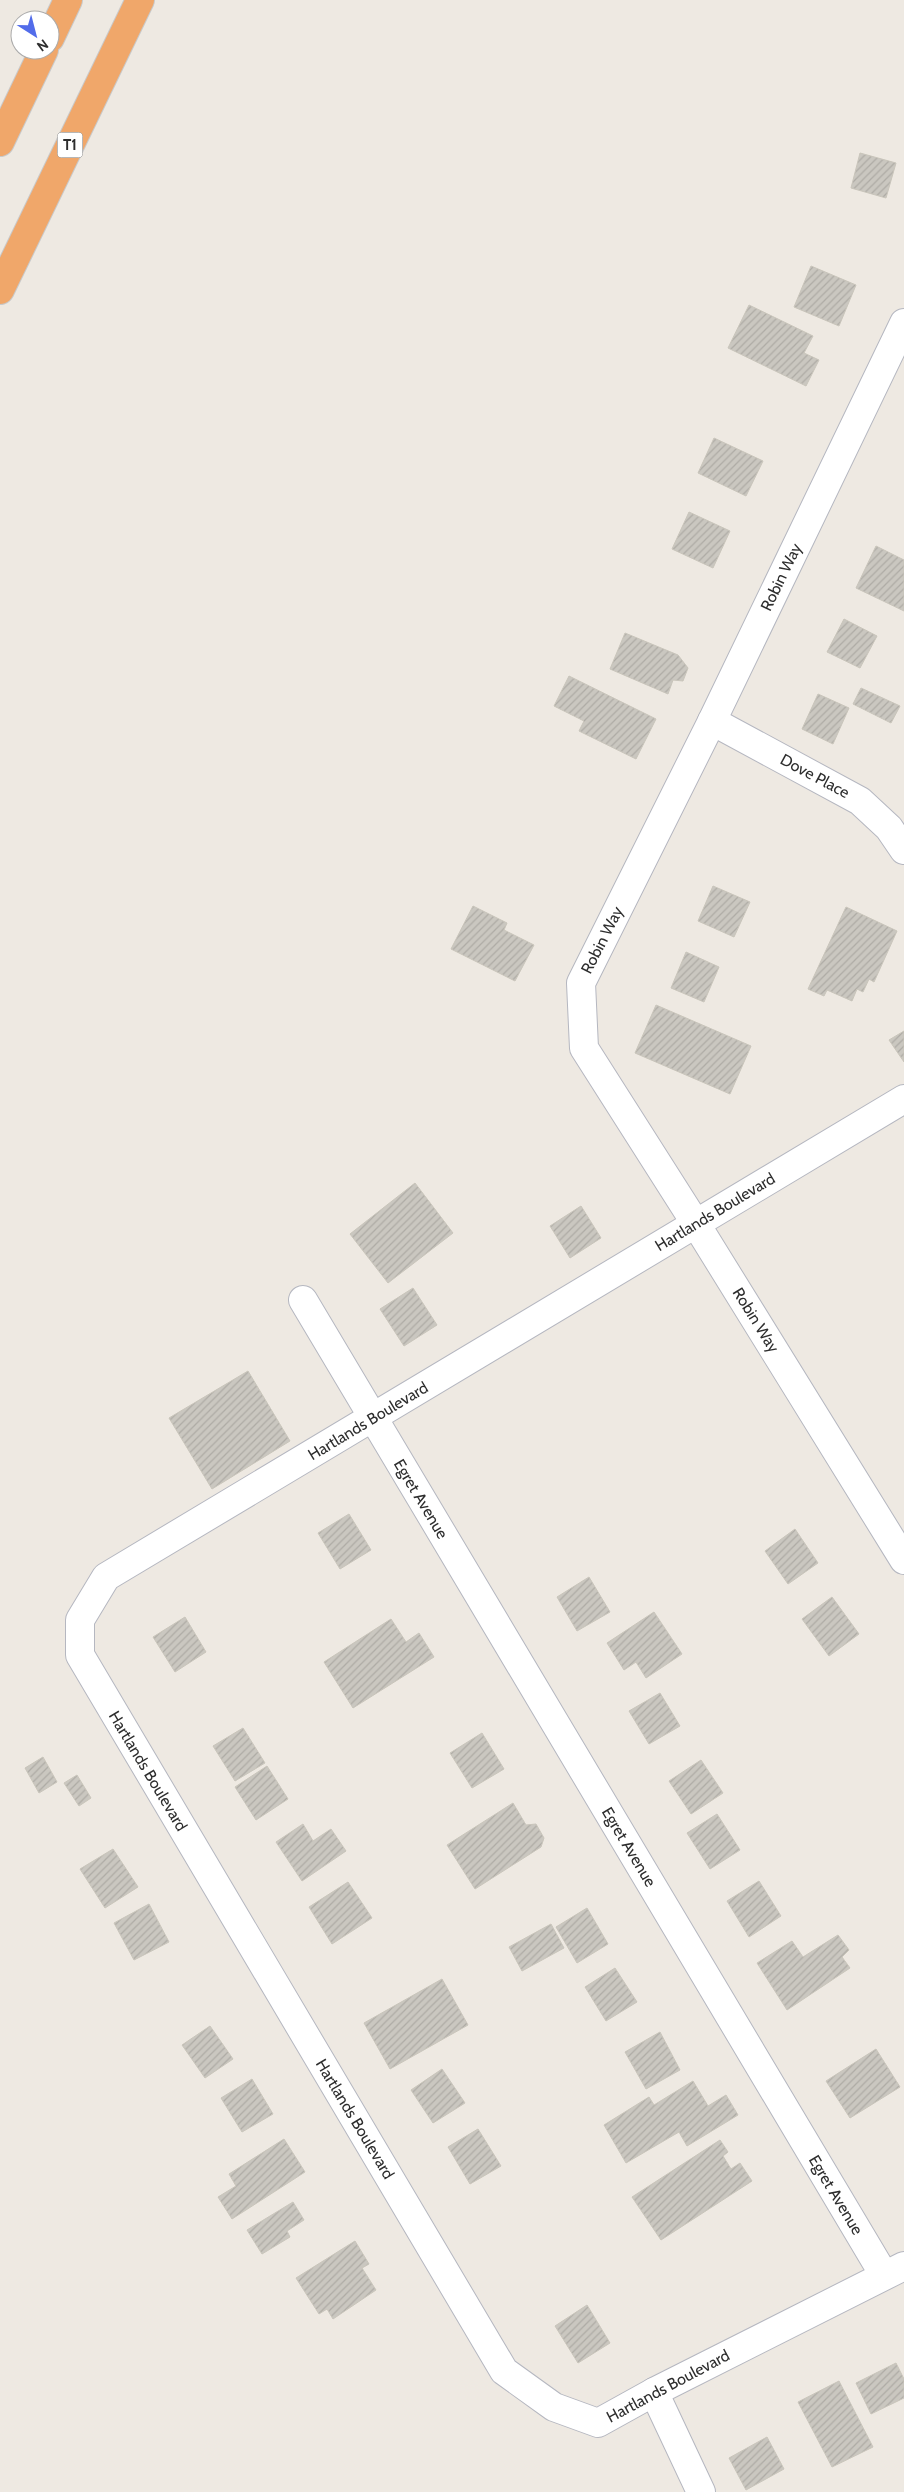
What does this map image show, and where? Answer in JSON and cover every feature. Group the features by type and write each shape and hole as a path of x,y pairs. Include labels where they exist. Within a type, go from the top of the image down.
{"highway":[{"path":"60,17 68,0"},
{"name":"T1","path":"0,290 140,0"},
{"path":"0,142 39,60"}],"street":[{"name":"Robin Way","path":"904,323 712,721 581,983 584,1048 696,1224 904,1560"},
{"name":"Dove Place","path":"712,721 860,801 889,828 904,850"},
{"name":"Hartlands Boulevard","path":"894,2270 654,2392 598,2423 554,2407 504,2371 80,1655 80,1620 106,1577 904,1099"},
{"name":"Egret Avenue","path":"303,1300 894,2270"},
{"path":"654,2392 701,2492"}],"building":[{"path":"860,153 896,163 886,198 851,188"},
{"path":"811,266 856,285 839,326 794,307"},
{"path":"749,305 813,336 804,353 819,360 806,386 728,348"},
{"path":"714,438 763,461 746,496 698,473"},
{"path":"689,512 730,531 713,568 672,549"},
{"path":"876,546 904,560 904,611 856,588"},
{"path":"844,619 877,636 860,668 827,652"},
{"path":"625,633 678,655 688,668 683,681 673,680 668,694 610,669"},
{"path":"569,676 656,719 636,759 579,731 584,721 554,706"},
{"path":"861,688 900,706 891,723 853,704"},
{"path":"818,694 849,708 833,744 802,729"},
{"path":"713,886 750,902 734,937 698,921"},
{"path":"473,906 507,923 504,930 534,945 515,981 451,949"},
{"path":"846,907 897,931 874,982 869,979 863,992 857,989 852,1001 827,990 824,996 808,989"},
{"path":"686,952 719,967 704,1002 671,988"},
{"path":"656,1005 751,1046 730,1094 635,1053"},
{"path":"904,1031 904,1062 889,1040"},
{"path":"415,1183 453,1233 388,1283 350,1234"},
{"path":"581,1206 601,1238 570,1258 550,1226"},
{"path":"413,1288 437,1325 404,1346 380,1309"},
{"path":"248,1371 290,1441 212,1489 169,1418"},
{"path":"349,1514 371,1550 340,1569 318,1533"},
{"path":"795,1529 818,1563 788,1584 765,1551"},
{"path":"589,1577 610,1612 577,1631 557,1597"},
{"path":"832,1597 859,1634 829,1656 802,1619"},
{"path":"654,1612 682,1654 646,1678 636,1662 624,1670 607,1643"},
{"path":"185,1617 206,1652 175,1672 153,1637"},
{"path":"391,1619 406,1642 419,1633 434,1657 353,1708 324,1662"},
{"path":"660,1693 680,1726 649,1744 629,1711"},
{"path":"243,1728 265,1763 235,1781 213,1746"},
{"path":"482,1733 504,1769 472,1788 450,1753"},
{"path":"43,1757 57,1782 39,1793 25,1768"},
{"path":"701,1760 723,1793 691,1814 669,1781"},
{"path":"267,1766 288,1799 256,1820 235,1787"},
{"path":"77,1775 91,1798 79,1806 64,1783"},
{"path":"513,1803 526,1825 536,1824 544,1838 541,1847 475,1889 447,1845"},
{"path":"717,1814 740,1850 710,1869 687,1833"},
{"path":"303,1824 313,1841 331,1829 346,1851 302,1881 276,1842"},
{"path":"113,1849 138,1887 105,1908 80,1869"},
{"path":"759,1881 781,1916 749,1937 727,1901"},
{"path":"348,1882 372,1918 332,1944 309,1907"},
{"path":"149,1904 169,1942 134,1960 114,1923"},
{"path":"587,1908 608,1944 577,1963 556,1927"},
{"path":"551,1924 564,1948 522,1971 509,1947"},
{"path":"838,1935 849,1950 842,1957 850,1968 787,2010 757,1963 792,1941 803,1957"},
{"path":"615,1968 637,2002 606,2021 585,1987"},
{"path":"442,1979 468,2025 390,2069 364,2023"},
{"path":"210,2026 233,2059 205,2078 182,2045"},
{"path":"660,2032 680,2070 646,2089 625,2052"},
{"path":"876,2049 900,2087 850,2118 826,2081"},
{"path":"442,2069 465,2103 433,2123 411,2090"},
{"path":"252,2079 273,2114 242,2132 221,2098"},
{"path":"693,2081 708,2106 726,2095 738,2115 687,2146 679,2132 626,2163 604,2125 649,2097 654,2105"},
{"path":"478,2129 501,2166 470,2184 448,2147"},
{"path":"284,2139 305,2172 232,2219 218,2197 236,2186 229,2174"},
{"path":"720,2140 728,2152 723,2156 731,2169 740,2163 752,2181 661,2240 632,2197"},
{"path":"293,2202 304,2220 287,2231 290,2237 262,2254 247,2230"},
{"path":"355,2241 369,2264 362,2268 376,2290 333,2319 327,2309 319,2314 296,2278"},
{"path":"587,2305 610,2343 578,2363 555,2326"},
{"path":"896,2363 904,2379 904,2398 871,2414 856,2383"},
{"path":"839,2381 873,2447 832,2467 798,2402"},
{"path":"767,2437 784,2469 746,2490 729,2458"}]}
